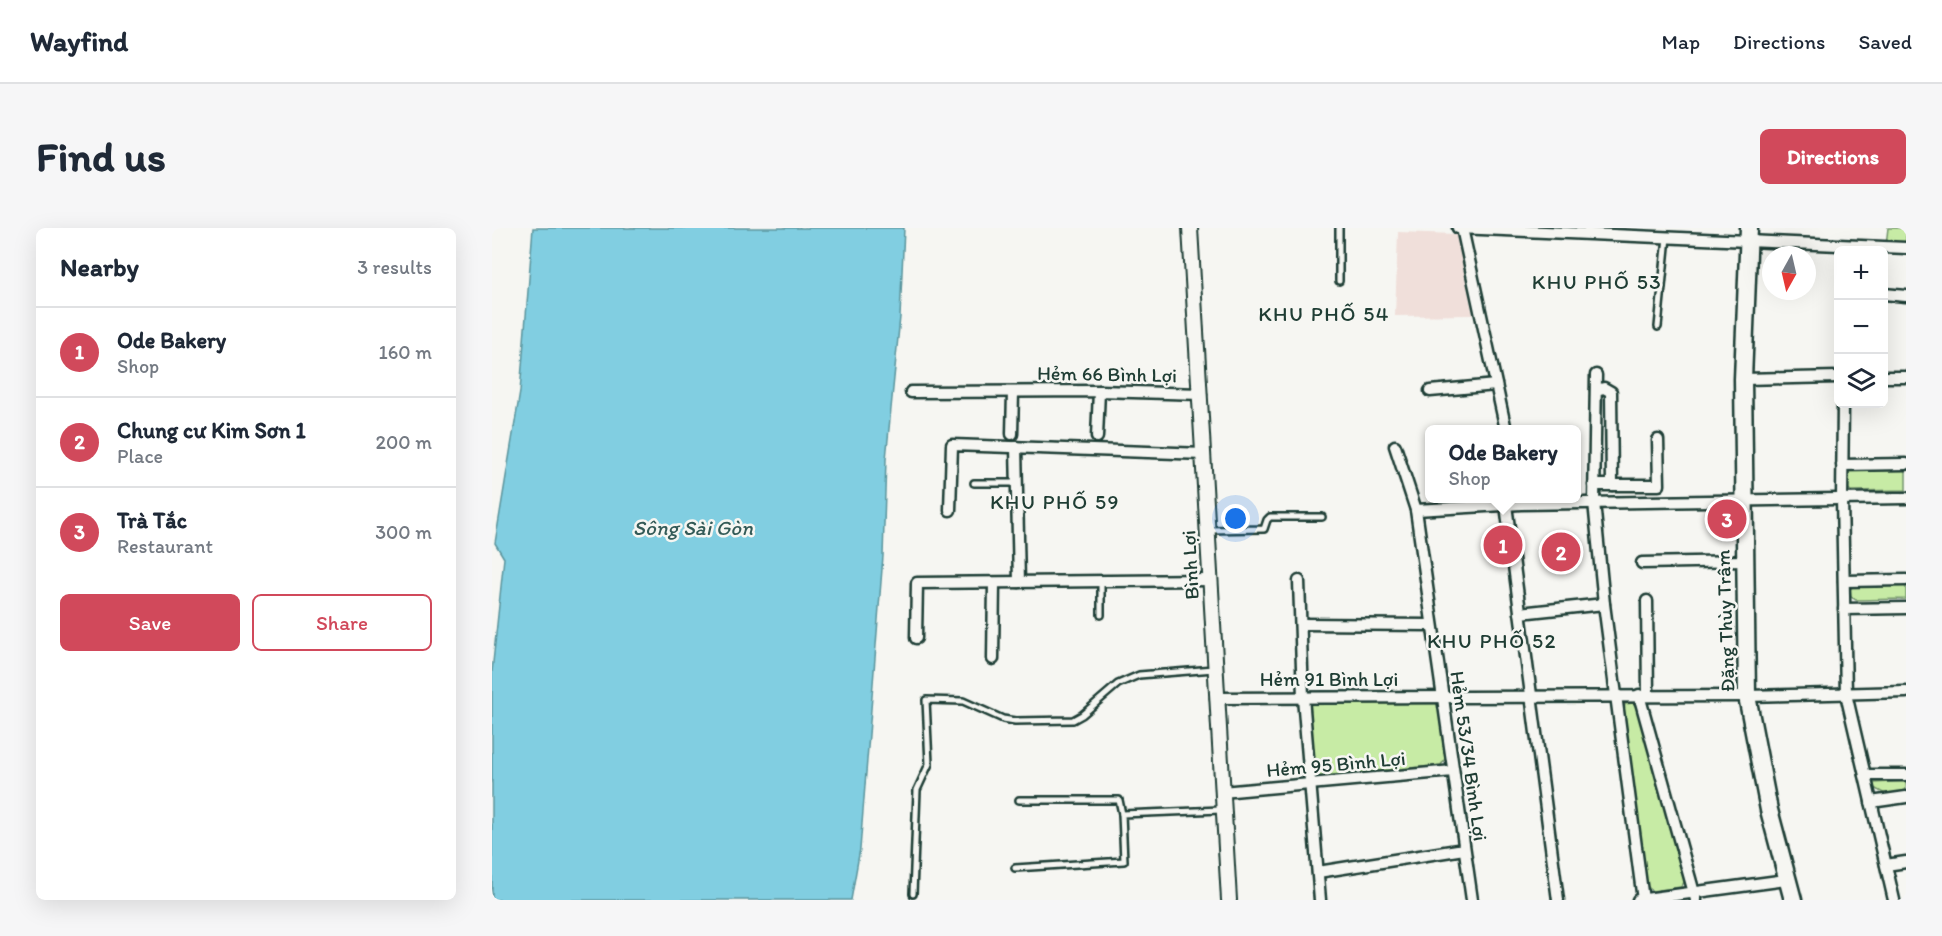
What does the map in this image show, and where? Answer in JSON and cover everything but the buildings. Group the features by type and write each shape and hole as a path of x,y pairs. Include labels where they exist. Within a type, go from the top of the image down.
{"main road":[{"name":"Đặng Thùy Trâm","path":"1748,234 1743,379 1747,696 1769,810 1793,900"}],"street":[{"name":"Bình Lợi","path":"1190,228 1229,900"},
{"path":"1458,228 1667,237 1748,234 1834,247"},
{"path":"1462,228 1505,425"},
{"path":"1888,248 1906,248"},
{"path":"1888,294 1906,296"},
{"path":"1596,375 1594,502 1604,604 1641,900 1695,896 1786,880"},
{"path":"1743,379 1834,377"},
{"path":"1888,377 1906,377"},
{"path":"1430,391 1496,385"},
{"path":"1596,390 1604,388 1611,392 1612,485"},
{"name":"Hẻm 66 Bình Lợi","path":"911,392 1099,391 1201,394"},
{"path":"1097,437 1099,391"},
{"name":"Hẻm 66 Bình Lợi","path":"1012,434 1013,392"},
{"path":"1843,408 1842,499 1846,694 1894,900"},
{"path":"1594,485 1659,485 1658,440"},
{"path":"950,510 952,445 1204,453"},
{"name":"Hẻm 53/34 Bình Lợi","path":"1395,446 1416,510 1472,900"},
{"path":"1016,447 1019,582"},
{"path":"1842,465 1906,464"},
{"path":"1581,502 1743,502 1906,498"},
{"path":"1416,510 1513,503"},
{"path":"1506,505 1558,900"},
{"path":"1642,563 1744,561"},
{"path":"916,638 917,583 1210,580"},
{"path":"1844,581 1906,580"},
{"path":"1299,581 1303,697 1320,900"},
{"path":"993,659 994,583"},
{"path":"1647,601 1644,696 1695,896"},
{"path":"1520,614 1604,604"},
{"path":"1844,609 1906,608"},
{"path":"1300,624 1431,625"},
{"name":"Hẻm 91 Bình Lợi","path":"1216,698 1531,695 1747,696 1906,692"},
{"name":"Hẻm 95 Bình Lợi","path":"1222,792 1453,771"},
{"path":"1865,776 1906,775"},
{"path":"1870,802 1906,797"},
{"path":"1318,872 1464,849"},
{"path":"1886,865 1906,862"}],"lane":[{"path":"1339,228 1339,281"},
{"path":"1658,327 1667,237"},
{"path":"974,483 1017,483"},
{"path":"1208,530 1264,529 1270,517 1322,517"},
{"path":"1101,581 1101,615"},
{"path":"913,894 917,790 929,764 926,700 963,701 1004,719 1015,721 1073,720 1128,679 1139,675 1214,669"},
{"path":"1015,868 1124,861 1122,814 1119,800 1019,800"},
{"path":"1122,814 1223,810"}],"shaded area":[{"path":"1398,232 1456,234 1473,315 1395,316"}],"green space":[{"path":"1888,228 1906,228 1906,246 1886,245"},
{"path":"1906,468 1906,490 1851,491 1846,487 1845,474 1850,469"},
{"path":"1906,585 1906,599 1856,600 1851,597 1850,589 1854,586"},
{"path":"1433,701 1438,704 1445,759 1441,765 1319,778 1315,774 1309,705 1313,702"},
{"path":"1633,703 1637,708 1685,881 1681,887 1652,891 1647,886 1624,709 1625,704"},
{"path":"1906,781 1906,791 1885,794 1874,788 1874,783"}],"water":[{"name":"Sông Sài Gòn","path":"533,228 904,228 900,317 886,459 883,556 860,849 851,900 492,900 492,672 504,558 495,543 520,392"}],"place":[{"name":"Trà Tắc","path":"1727,519"},
{"name":"Ode Bakery","path":"1503,545"},
{"name":"Chung cư Kim Sơn 1","path":"1561,552"}],"district":[{"name":"KHU PHỐ 53","path":"1597,281"},
{"name":"KHU PHỐ 54","path":"1324,313"},
{"name":"KHU PHỐ 59","path":"1055,501"},
{"name":"KHU PHỐ 52","path":"1492,640"}]}
